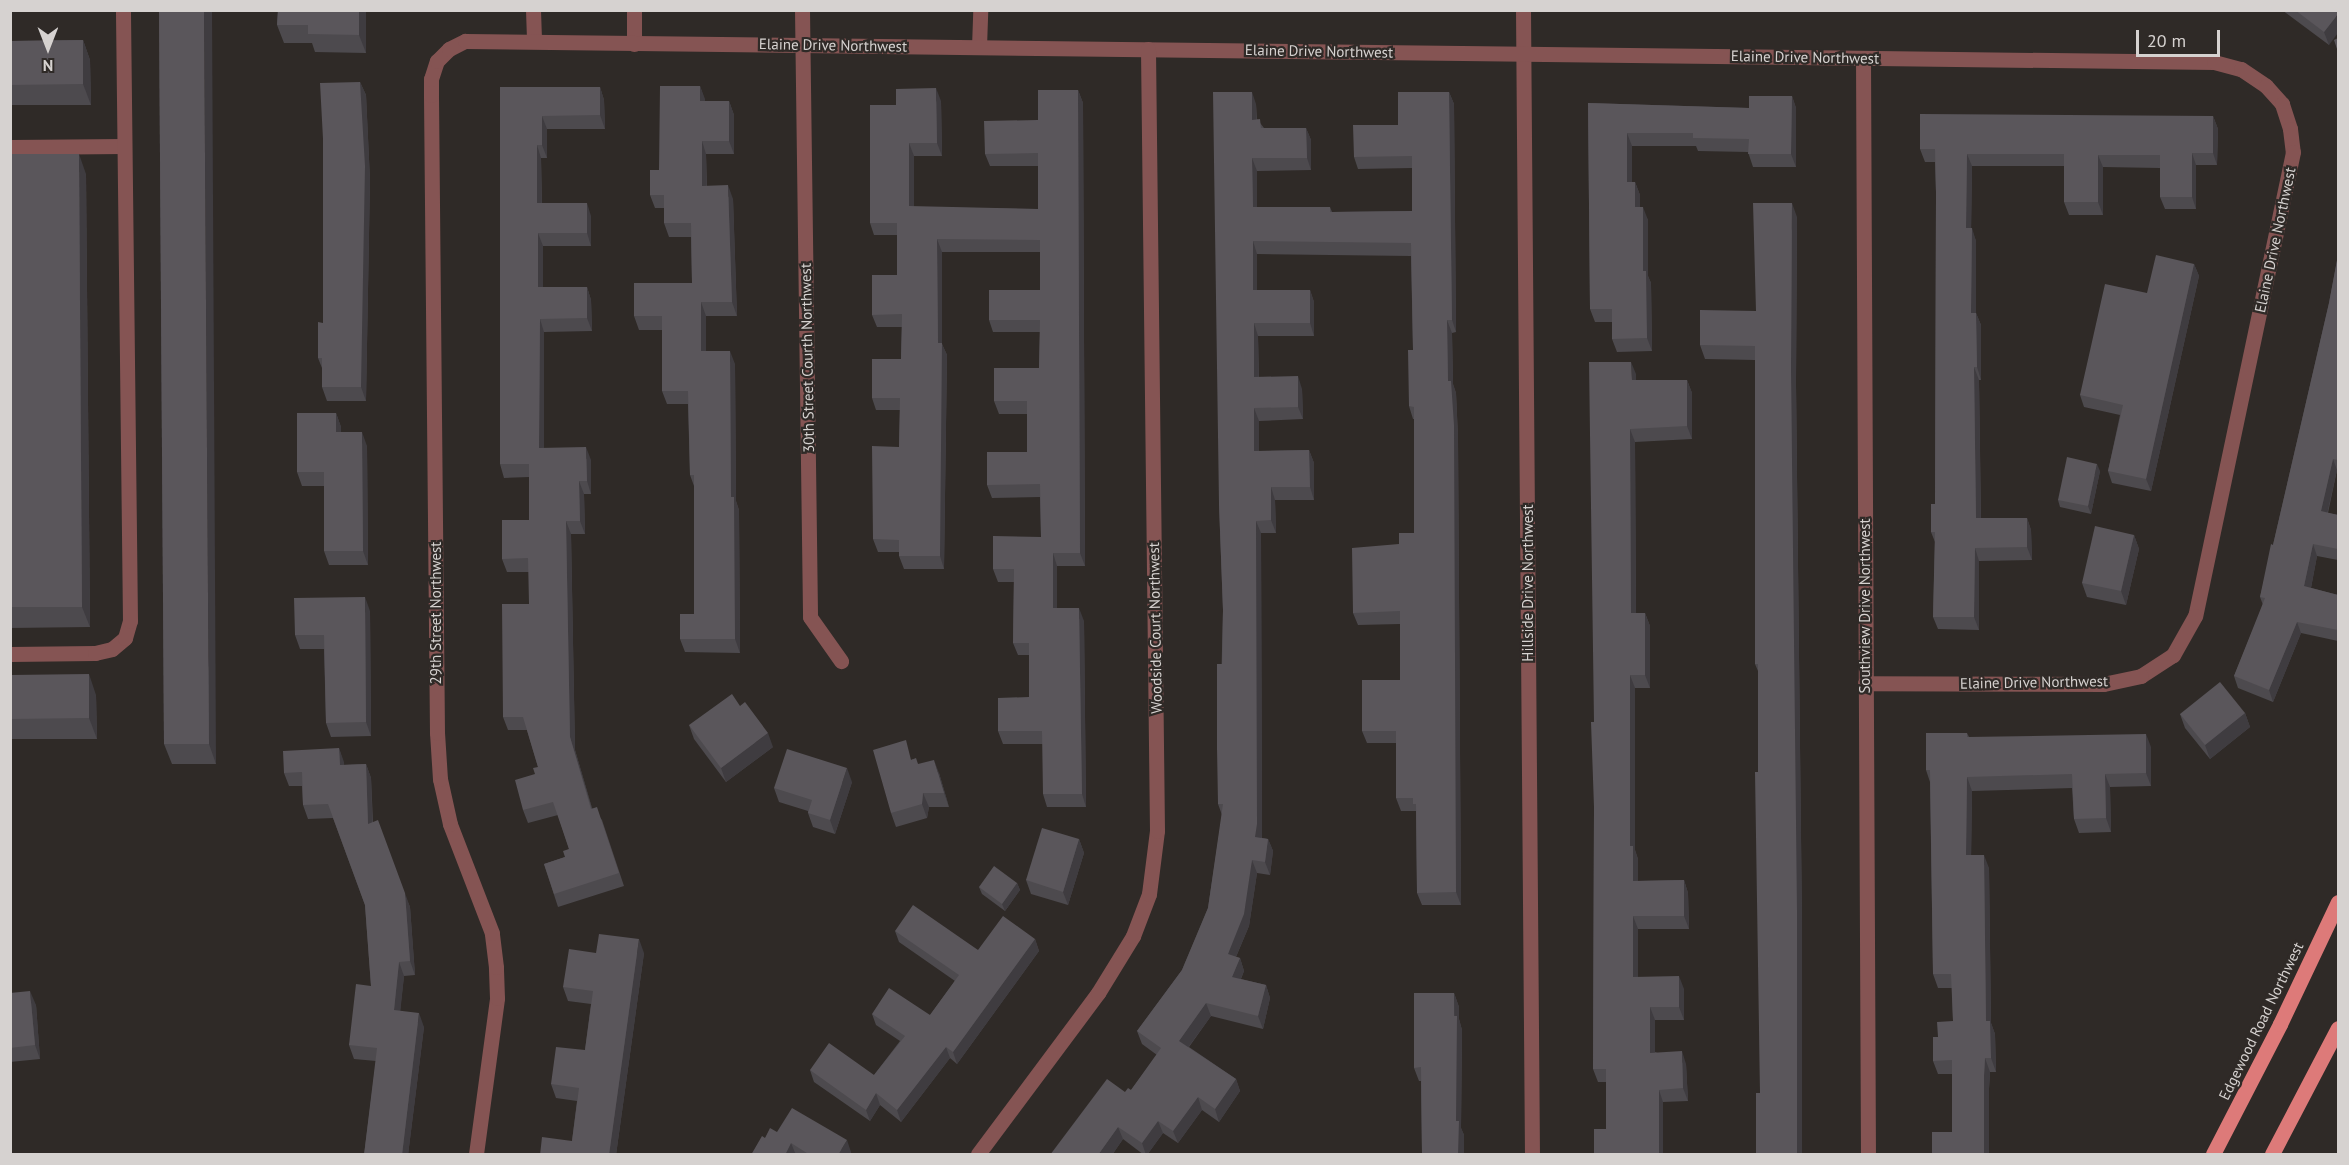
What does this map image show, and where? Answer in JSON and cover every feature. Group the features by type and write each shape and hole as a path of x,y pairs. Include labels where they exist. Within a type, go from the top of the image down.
{"main road":[{"name":"Edgewood Road Northwest","path":"2213,1155 2280,1024 2338,902"},
{"path":"2272,1155 2338,1028"}],"street":[{"path":"10,654 95,654 112,649 125,638 130,621 123,10"},
{"path":"533,10 534,41"},
{"path":"634,10 634,44"},
{"name":"30th Street Courth Northwest","path":"802,10 810,617 841,661"},
{"path":"979,47 980,10"},
{"name":"Hillside Drive Northwest","path":"1523,10 1532,1155"},
{"name":"Elaine Drive Northwest","path":"437,61 449,49 465,41 534,41 2214,62 2241,69 2266,86 2282,104 2290,129 2293,152 2195,616 2173,655 2141,676 2103,684 1865,683"},
{"name":"Woodside Court Northwest","path":"978,1155 1098,993 1133,936 1149,894 1157,831 1148,49"},
{"name":"Southview Drive Northwest","path":"1863,58 1868,1155"},
{"name":"29th Street Northwest","path":"437,61 431,79 431,95 440,780 450,824 492,933 496,967 497,998 476,1155"},
{"path":"10,147 124,146"}],"building":[{"path":"159,10 204,10 209,744 164,744"},
{"path":"278,10 359,10 359,35 308,34 308,25 277,25"},
{"path":"2295,10 2338,10 2338,14 2324,32"},
{"path":"2338,38 2338,52 2334,40"},
{"path":"83,40 83,84 10,85 10,41"},
{"path":"360,82 365,166 361,387 322,387 322,358 318,358 318,322 323,323 323,139 320,83"},
{"path":"660,86 700,86 700,101 729,101 729,141 702,141 702,186 728,185 732,302 701,302 701,351 730,351 735,639 680,639 680,614 694,614 694,475 690,475 688,391 662,391 662,316 634,316 634,283 692,283 691,223 664,223 664,195 650,195 650,170 659,170"},
{"path":"500,87 600,87 600,115 542,116 542,145 537,145 537,203 587,203 587,233 538,233 538,287 587,287 587,318 540,319 539,448 586,447 587,481 579,481 580,521 566,521 570,737 591,809 597,807 619,873 554,894 544,864 565,857 563,851 569,849 553,802 523,810 515,780 535,774 533,768 538,767 523,717 503,717 502,604 529,604 528,558 502,559 502,520 529,520 529,464 500,464"},
{"path":"936,88 937,143 909,143 909,206 1038,209 1038,153 985,154 984,121 1038,120 1038,90 1078,90 1080,553 1053,553 1053,608 1079,608 1082,794 1043,794 1042,731 998,731 998,698 1029,697 1029,643 1013,643 1014,569 993,569 993,536 1041,537 1040,484 987,485 987,452 1027,452 1027,401 994,401 994,368 1039,368 1040,320 989,320 989,290 1040,290 1040,240 937,239 938,343 942,343 940,556 899,556 899,540 873,539 872,446 899,447 900,398 872,398 872,359 901,359 902,314 872,315 872,275 897,275 897,223 870,223 870,105 896,105 896,89"},
{"path":"1213,92 1252,92 1252,120 1260,119 1261,128 1306,128 1307,158 1252,158 1253,207 1330,207 1330,212 1412,211 1412,156 1354,157 1353,125 1398,125 1398,92 1449,92 1452,320 1447,320 1448,381 1451,381 1454,425 1456,892 1417,893 1416,804 1413,804 1413,798 1396,798 1396,731 1362,731 1362,680 1400,680 1400,611 1353,613 1352,548 1399,544 1399,533 1414,533 1414,407 1409,406 1408,350 1413,350 1411,243 1253,241 1253,290 1310,290 1310,323 1254,323 1254,377 1298,376 1298,407 1254,408 1254,451 1309,450 1310,487 1271,487 1271,520 1256,521 1257,824 1255,837 1268,839 1265,862 1252,860 1244,914 1228,954 1240,958 1232,977 1266,985 1258,1016 1206,1003 1179,1041 1236,1079 1215,1109 1198,1097 1173,1131 1158,1121 1142,1143 1118,1127 1098,1155 1050,1155 1107,1079 1125,1092 1128,1088 1131,1090 1161,1048 1137,1031 1182,970 1208,908 1223,804 1218,804 1217,748 1217,664 1222,664 1223,610 1219,504"},
{"path":"1749,96 1792,96 1791,154 1748,154 1749,139 1693,138 1693,133 1627,133 1627,182 1635,182 1635,207 1643,207 1643,271 1646,271 1647,338 1612,339 1612,309 1590,309 1588,103 1749,108"},
{"path":"1920,114 2213,116 2213,153 2192,153 2192,197 2160,197 2160,155 2098,155 2098,202 2064,202 2064,154 1967,154 1966,228 1972,228 1971,313 1976,313 1977,367 1974,367 1976,518 2027,518 2027,547 1975,548 1974,617 1933,617 1935,532 1931,532 1931,504 1935,504 1935,149 1920,149"},
{"path":"10,154 79,154 82,607 10,607"},
{"path":"1753,203 1792,203 1791,370 1797,912 1797,1155 1756,1155 1756,1093 1760,1093 1755,772 1758,772 1758,664 1755,664 1755,346 1700,345 1700,310 1756,311"},
{"path":"2156,255 2194,264 2146,479 2108,471 2123,405 2080,395 2105,284 2147,293"},
{"path":"2338,255 2338,460 2333,459 2321,511 2338,515 2338,549 2313,544 2304,586 2338,595 2338,630 2297,622 2269,690 2234,676 2265,598 2260,597 2271,544 2273,545"},
{"path":"1589,362 1631,362 1632,380 1687,380 1687,426 1630,429 1631,613 1645,613 1645,675 1630,675 1630,846 1633,846 1633,881 1684,880 1684,916 1633,916 1633,977 1679,976 1679,1007 1650,1007 1650,1053 1682,1051 1683,1088 1659,1090 1659,1155 1594,1155 1594,1129 1606,1129 1606,1069 1593,1069 1594,807 1591,722 1594,722"},
{"path":"297,413 336,413 336,432 362,432 363,551 324,551 324,472 297,472"},
{"path":"2067,457 2097,464 2088,506 2058,500"},
{"path":"2095,526 2134,535 2121,591 2082,583"},
{"path":"365,597 366,722 326,723 324,635 295,635 294,598"},
{"path":"89,674 89,718 10,719 10,675"},
{"path":"2220,682 2245,713 2205,745 2180,714"},
{"path":"732,694 740,706 745,702 768,733 721,768 689,725"},
{"path":"1926,733 1967,733 1967,737 2146,734 2146,773 2105,774 2106,818 2074,819 2072,774 1967,777 1966,855 1984,855 1986,1021 1990,1021 1991,1058 1985,1058 1984,1155 1932,1155 1932,1132 1952,1132 1952,1060 1933,1061 1933,1037 1938,1037 1937,1022 1953,1021 1951,974 1933,974 1930,770 1926,770"},
{"path":"906,740 911,760 916,758 918,764 934,760 944,793 923,793 922,804 891,813 873,750"},
{"path":"339,748 340,765 366,764 368,824 378,820 405,893 410,961 399,962 394,1010 419,1013 402,1155 364,1155 377,1048 349,1045 356,984 371,986 365,905 328,804 303,805 302,772 284,773 283,751"},
{"path":"787,749 847,768 830,820 808,813 812,800 774,788"},
{"path":"1042,828 1079,839 1063,892 1026,880"},
{"path":"994,866 1017,883 1002,904 979,887"},
{"path":"913,905 978,950 1003,916 1035,939 953,1052 946,1047 897,1110 876,1093 866,1110 810,1070 829,1043 874,1075 905,1036 872,1014 889,988 930,1015 959,975 895,931"},
{"path":"599,934 639,939 609,1155 540,1155 542,1137 572,1141 579,1088 551,1084 556,1047 585,1050 593,991 563,987 569,949 596,953"},
{"path":"30,991 35,1045 10,1048 10,993"},
{"path":"1414,993 1454,993 1454,1016 1457,1016 1458,1155 1422,1155 1421,1067 1414,1068"},
{"path":"792,1108 847,1140 838,1155 810,1155 791,1143 785,1155 751,1155 762,1136 765,1138 770,1128 777,1132"}]}
